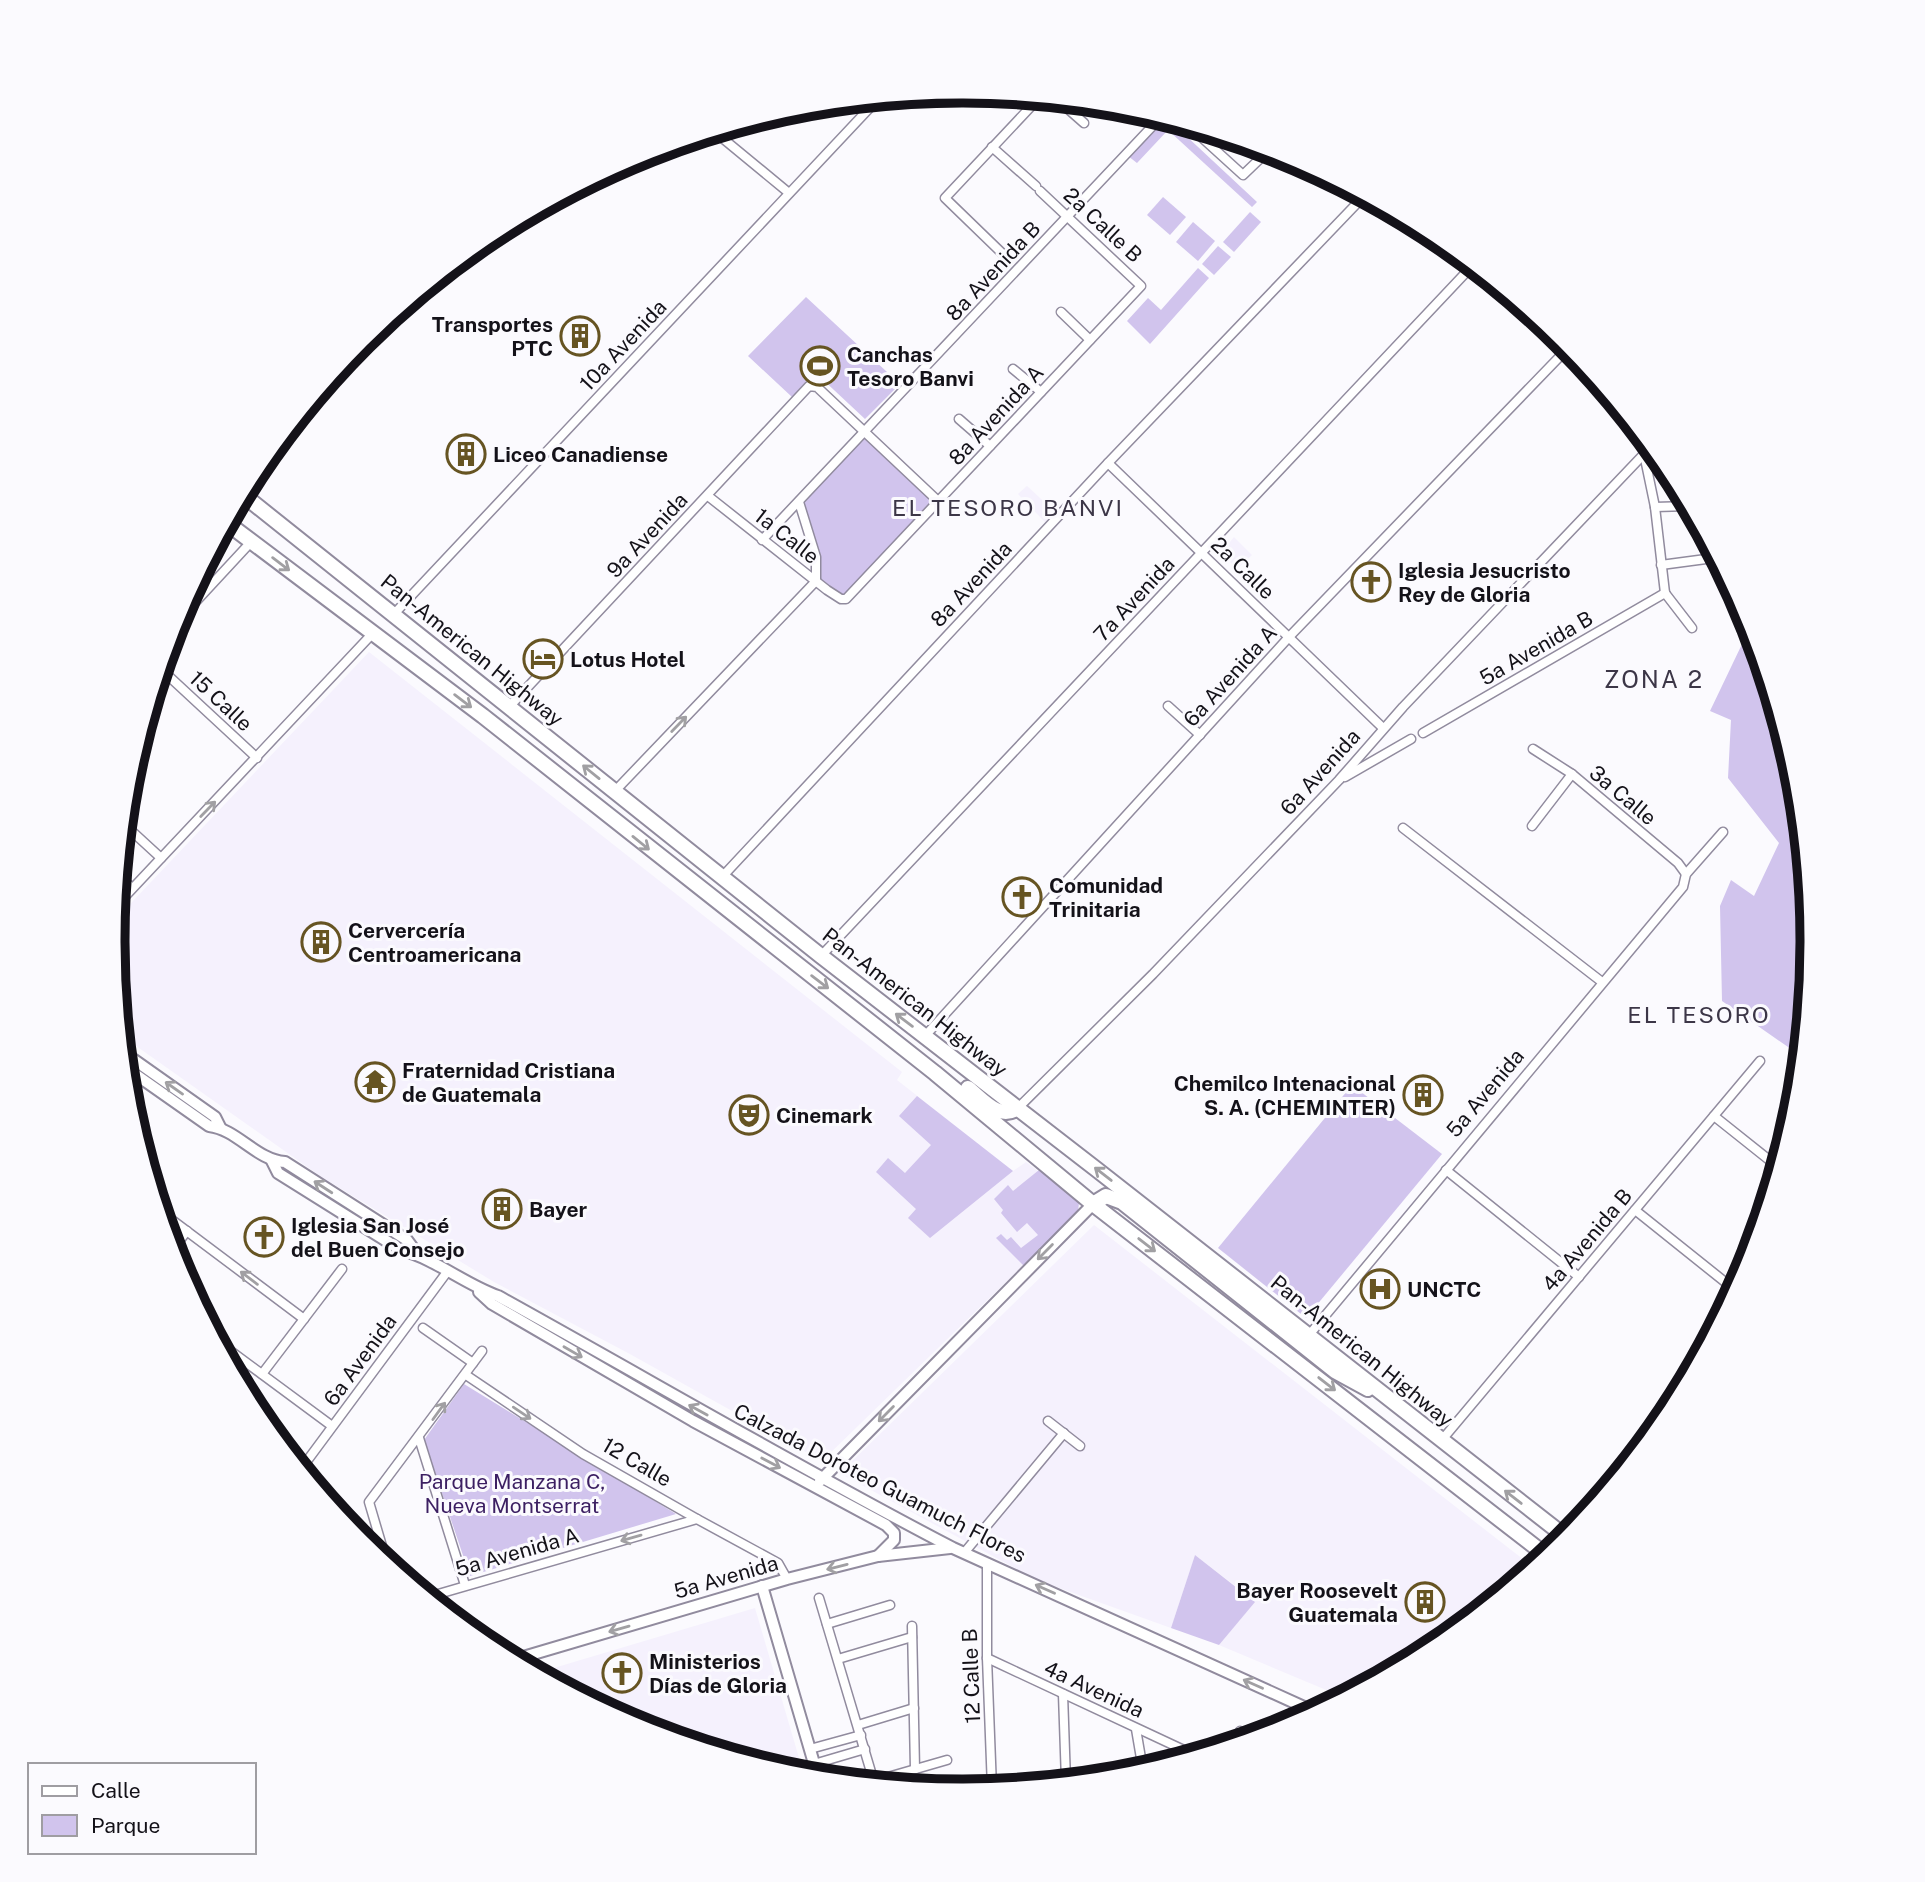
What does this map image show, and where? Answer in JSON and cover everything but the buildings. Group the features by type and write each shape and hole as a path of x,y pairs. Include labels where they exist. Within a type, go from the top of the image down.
{"highway":[{"name":"Pan-American Highway","path":"250,501 821,956 1557,1531"},
{"name":"Pan-American Highway","path":"234,528 482,716 935,1073 1093,1204 1538,1549"},
{"path":"482,716 507,725 594,794 605,797 615,791"},
{"path":"602,811 610,803 617,805 674,850 700,859"},
{"path":"935,1073 961,1082 1000,1112 1008,1114 1018,1108"},
{"path":"1093,1204 1106,1196 1122,1202 1335,1371 1391,1400"}],"main road":[{"name":"Calzada Doroteo Guamuch Flores","path":"134,1059 215,1116 220,1127"},
{"name":"Calzada Doroteo Guamuch Flores","path":"136,1075 209,1126 220,1127 272,1161 285,1162 407,1240 418,1255 475,1288 498,1296 688,1405 953,1548 1302,1706"},
{"path":"816,1487 1093,1204"},
{"name":"Calzada Doroteo Guamuch Flores","path":"475,1288 492,1304 559,1344 892,1530 895,1538 893,1543 878,1556"},
{"name":"5a Avenida","path":"526,1656 787,1579 878,1556 953,1548"},
{"path":"762,1587 814,1764"}],"street":[{"path":"1007,258 946,200 946,195 1031,106"},
{"name":"10a Avenida","path":"394,614 869,109"},
{"path":"1070,110 1084,123"},
{"name":"8a Avenida B","path":"762,540 1153,126"},
{"path":"723,139 789,193"},
{"path":"1204,140 1243,175 1260,158"},
{"name":"2a Calle B","path":"992,147 1141,285"},
{"name":"8a Avenida","path":"722,877 1108,463 1358,203"},
{"name":"7a Avenida","path":"821,956 1466,272"},
{"name":"8a Avenida A","path":"846,599 1141,285"},
{"path":"1061,312 1090,340"},
{"name":"6a Avenida A","path":"925,1036 1289,637 1561,355"},
{"path":"1013,369 1041,392"},
{"name":"9a Avenida","path":"510,706 809,386 817,387 864,433"},
{"path":"959,419 990,446"},
{"path":"864,433 938,501"},
{"name":"6a Avenida","path":"1018,1108 1153,974 1339,780 1383,728 1644,454"},
{"path":"1644,455 1655,507 1665,593 1692,628"},
{"name":"2a Calle","path":"1108,463 1383,728"},
{"name":"1a Calle","path":"708,496 816,581 846,599"},
{"path":"615,791 816,581 816,557 799,502"},
{"path":"1655,507 1678,506"},
{"path":"198,599 251,542"},
{"path":"1661,565 1706,559"},
{"name":"5a Avenida B","path":"1423,733 1665,593"},
{"path":"127,894 373,633"},
{"name":"15 Calle","path":"168,675 257,758"},
{"path":"1168,706 1200,735"},
{"path":"1339,780 1411,739"},
{"name":"3a Calle","path":"1533,749 1572,774 1678,863 1686,874"},
{"path":"1532,826 1572,774"},
{"path":"1403,828 1602,982"},
{"path":"132,832 161,859"},
{"name":"5a Avenida","path":"1309,1335 1683,887 1686,874 1723,832"},
{"path":"127,884 132,888"},
{"name":"4a Avenida B","path":"1441,1441 1760,1061"},
{"path":"1714,1116 1771,1161"},
{"path":"1446,1170 1579,1277"},
{"path":"1635,1210 1727,1283"},
{"path":"173,1221 304,1319"},
{"path":"180,1239 187,1231"},
{"path":"262,1374 342,1269"},
{"name":"6a Avenida","path":"306,1461 447,1272"},
{"path":"423,1328 473,1363"},
{"path":"381,1543 369,1504 482,1351"},
{"path":"233,1353 332,1426"},
{"name":"12 Calle","path":"466,1375 583,1454 778,1563 787,1579"},
{"path":"1048,1421 1080,1446"},
{"path":"964,1553 1064,1433"},
{"path":"419,1438 465,1585"},
{"name":"5a Avenida A","path":"438,1594 697,1520"},
{"name":"12 Calle B","path":"987,1563 992,1778"},
{"path":"819,1598 872,1774"},
{"path":"827,1624 890,1605"},
{"path":"912,1626 915,1769"},
{"path":"838,1659 912,1637"},
{"name":"4a Avenida","path":"987,1658 1181,1749"},
{"path":"1063,1694 1066,1773"},
{"path":"858,1726 914,1708"},
{"path":"1136,1729 1141,1759"},
{"path":"810,1749 862,1735"},
{"path":"839,1741 843,1755"},
{"path":"814,1764 865,1749"},
{"path":"894,1776 947,1760"}],"shaded area":[{"path":"1027,486 1054,511 1045,522 1018,494"},
{"path":"1234,537 1252,555 1237,569 1221,553"},
{"path":"369,652 902,1072 897,1080 1013,1171 1026,1162 1079,1202 1078,1212 822,1461 494,1282 320,1176 131,1043 127,996 126,908"},
{"path":"1094,1225 1525,1561 1472,1606 1428,1638 1332,1692 1219,1645 1255,1601 1195,1555 1171,1628 1037,1580 845,1476 844,1469"},
{"path":"755,1608 801,1763 693,1734 642,1715 549,1669"}],"green space":[{"path":"1155,126 1183,133 1257,202 1252,207 1168,130 1137,163 1128,156"},
{"path":"1163,197 1186,217 1170,235 1147,215"},
{"path":"1250,212 1261,222 1234,252 1223,242"},
{"path":"1193,222 1215,241 1198,261 1176,242"},
{"path":"1218,246 1231,257 1214,275 1202,264"},
{"path":"1198,268 1209,278 1150,344 1127,321 1148,298 1161,310"},
{"name":"Canchas Tesoro Banvi","path":"806,297 900,384 865,419 819,376 810,377 792,397 748,356"},
{"path":"864,438 933,501 844,596 820,580 803,504"},
{"path":"1743,638 1772,724 1793,832 1800,941 1793,1050 1722,1001 1720,906 1731,880 1754,896 1779,843 1728,778 1731,720 1710,711"},
{"path":"1352,1085 1442,1154 1306,1318 1218,1248"},
{"path":"917,1096 1013,1171 930,1238 908,1218 916,1209 876,1172 888,1158 905,1173 931,1145 899,1116"},
{"path":"1039,1170 1079,1202 1078,1212 1024,1266 996,1238 1001,1234 1007,1240 1011,1237 1021,1248 1038,1235 1027,1223 1017,1232 1001,1213 1003,1210 994,1199 1008,1185 1013,1191"},
{"name":"Parque Manzana C, Nueva Montserrat","path":"464,1384 676,1514 470,1576 424,1440"},
{"path":"1195,1555 1255,1602 1219,1645 1171,1628"}],"place":[{"name":"Transportes PTC","path":"580,336"},
{"name":"Canchas Tesoro Banvi","path":"820,366"},
{"name":"Liceo Canadiense","path":"466,454"},
{"name":"Iglesia Jesucristo Rey de Gloria","path":"1371,582"},
{"name":"Lotus Hotel","path":"543,659"},
{"name":"Comunidad Trinitaria","path":"1022,897"},
{"name":"Cervercería Centroamericana","path":"321,942"},
{"name":"Fraternidad Cristiana de Guatemala","path":"375,1082"},
{"name":"Chemilco Intenacional S. A. (CHEMINTER)","path":"1423,1095"},
{"name":"Cinemark","path":"749,1115"},
{"name":"Bayer","path":"502,1209"},
{"name":"Iglesia San José del Buen Consejo","path":"264,1237"},
{"name":"UNCTC","path":"1380,1289"},
{"name":"Bayer Roosevelt Guatemala","path":"1425,1602"},
{"name":"Ministerios Días de Gloria","path":"622,1673"}],"district":[{"name":"EL TESORO BANVI","path":"1008,507"},
{"name":"ZONA 2","path":"1654,679"},
{"name":"EL TESORO","path":"1699,1014"}]}
